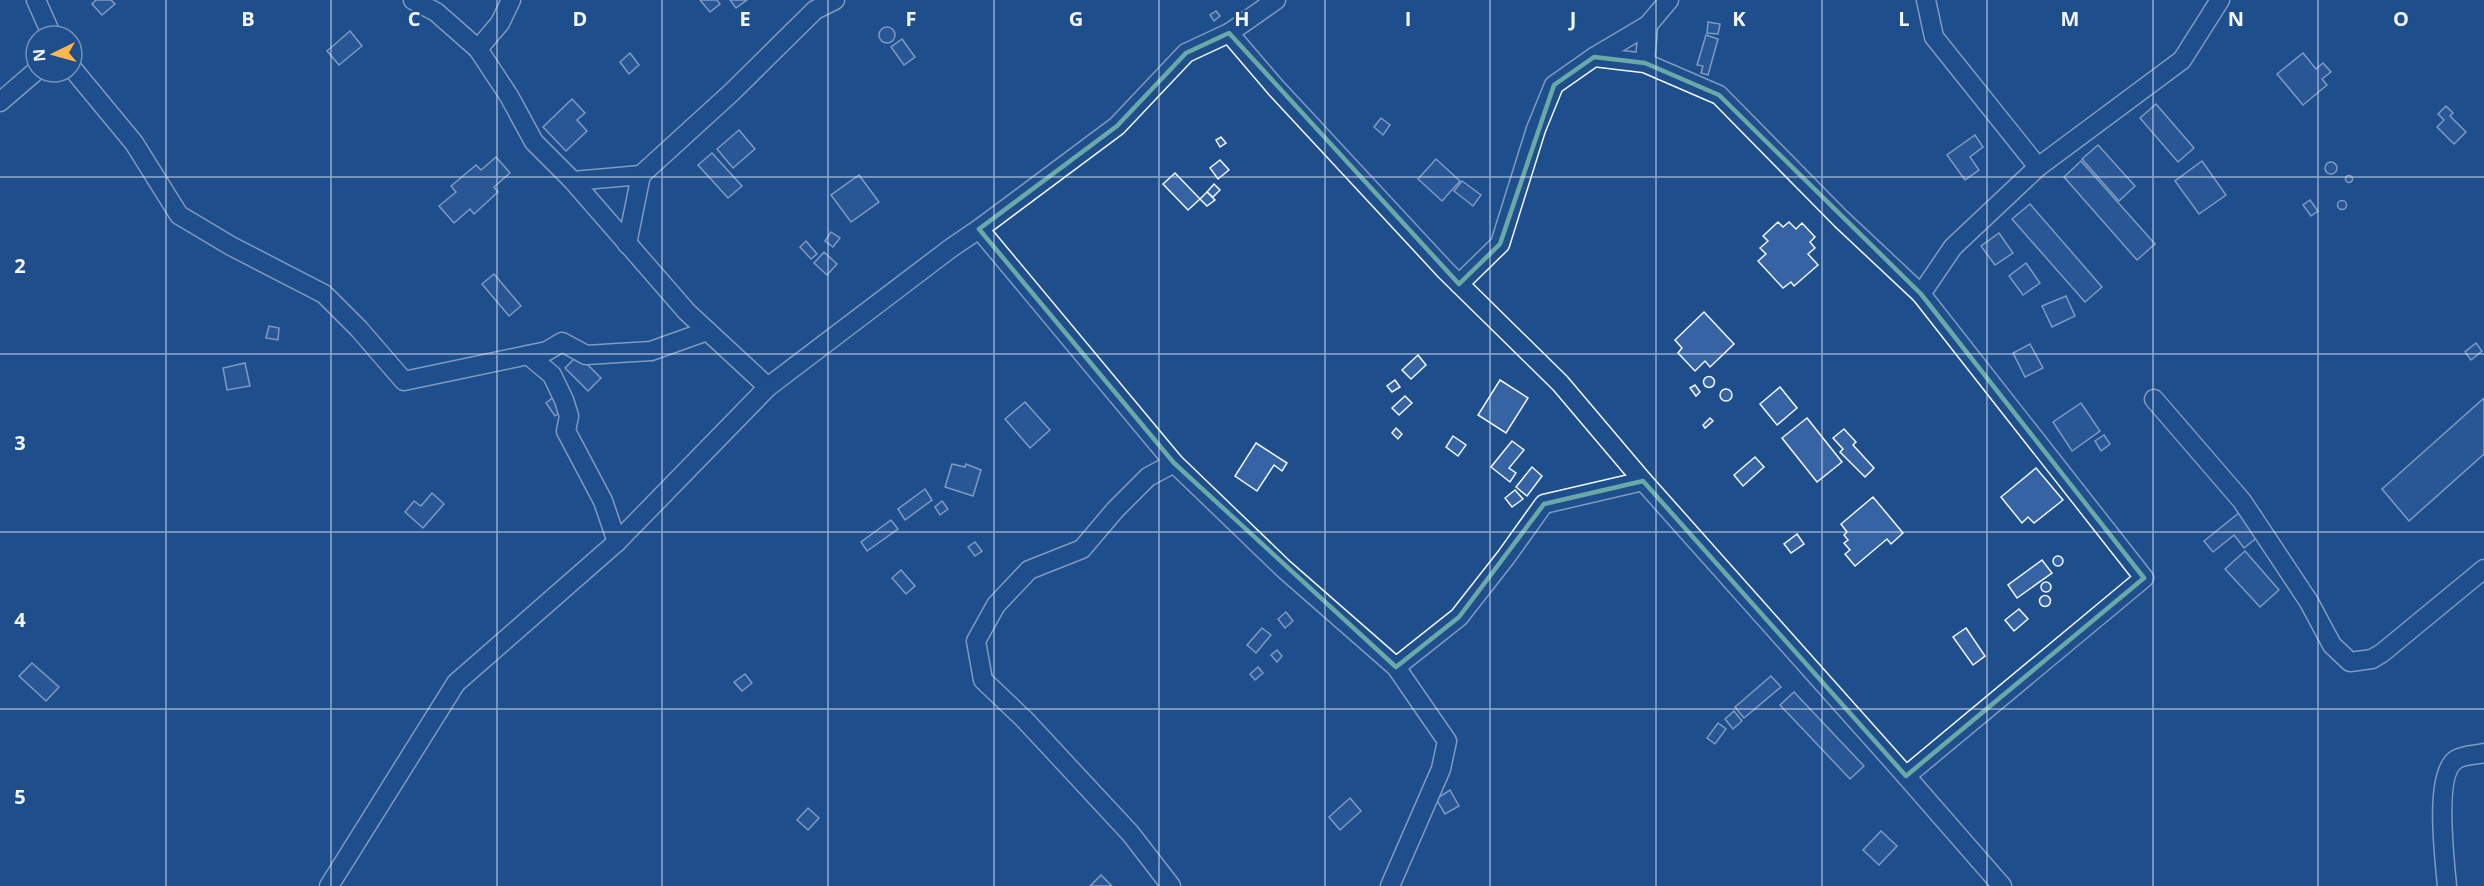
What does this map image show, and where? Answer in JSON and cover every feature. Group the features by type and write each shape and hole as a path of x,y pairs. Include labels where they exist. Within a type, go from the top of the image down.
{"street":[{"path":"36,0 47,24"},
{"path":"412,0 436,12 478,49 509,96 534,142 573,181 687,312 768,387"},
{"path":"478,49 500,23 510,0"},
{"path":"627,244 641,175 732,92 815,10 835,0"},
{"path":"329,886 456,683 617,542 768,387 1117,126 1186,53 1229,33 1276,0"},
{"path":"1459,284 1500,244 1536,129 1554,85 1594,57 1648,25 1670,0"},
{"path":"1926,0 1934,37 2038,167"},
{"path":"1921,294 1953,247 2038,167 2182,60 2220,0"},
{"path":"1645,63 1648,25"},
{"path":"1229,33 1276,88 1459,284 1560,383 1643,481 2002,886"},
{"path":"1594,57 1645,63 1719,95 1841,219 1921,294 2144,578 1906,776"},
{"path":"0,102 24,81"},
{"path":"84,83 134,143 179,215 231,246 324,294 359,329 404,381 547,351 562,342 586,355 651,351 707,331"},
{"path":"573,181 641,175"},
{"path":"979,230 1174,463 1284,568 1396,667 1447,741 1442,769 1390,886"},
{"path":"528,355 552,375 564,400 569,416 566,431 603,501 617,542"},
{"path":"2154,399 2242,501 2309,602 2332,645 2350,662 2372,659 2382,653 2484,569"},
{"path":"1171,886 1130,833 1024,719 983,680 976,641 996,605 1029,570 1082,549 1115,510 1148,477 1174,463"},
{"path":"1396,667 1459,617 1544,504 1643,481"},
{"path":"2447,886 2443,804 2448,770 2456,760 2484,753"}],"highlighted area":[{"path":"1229,33 1459,284 1500,244 1554,85 1594,57 1645,63 1719,95 1921,294 2144,578 1906,776 1643,481 1544,504 1459,617 1396,667 1174,463 979,229 1117,126 1186,53"}],"building":[{"path":"96,0 111,0 115,4 102,15 92,4"},
{"path":"700,0 717,0 720,4 710,12"},
{"path":"730,0 747,0 736,8"},
{"path":"1216,11 1220,16 1214,21 1210,15"},
{"path":"1708,22 1720,24 1718,34 1707,33"},
{"path":"884,27 890,27 895,35 893,41 884,43 879,38 879,32"},
{"path":"350,31 362,46 339,65 327,51"},
{"path":"1706,35 1718,39 1708,75 1701,73 1703,66 1697,65"},
{"path":"902,39 915,57 904,65 891,47"},
{"path":"630,53 639,65 629,74 620,62"},
{"path":"2303,53 2316,69 2323,63 2331,72 2322,79 2327,85 2303,105 2277,74"},
{"path":"572,99 585,113 577,120 587,131 566,151 543,127"},
{"path":"2156,104 2194,148 2178,162 2140,118"},
{"path":"2446,106 2453,113 2450,116 2466,132 2454,144 2437,127 2444,120 2438,114"},
{"path":"1381,118 1390,125 1383,135 1374,127"},
{"path":"739,130 755,149 733,168 717,149"},
{"path":"1975,135 1983,147 1970,157 1979,170 1965,180 1947,155"},
{"path":"1221,137 1226,143 1220,147 1216,140"},
{"path":"2098,145 2135,186 2119,201 2082,159"},
{"path":"712,153 742,186 728,198 698,165"},
{"path":"496,157 510,173 494,187 498,192 474,214 470,209 454,223 439,206 456,192 451,186 476,165 481,170"},
{"path":"1436,159 1460,181 1442,201 1418,179"},
{"path":"1220,160 1229,170 1218,179 1210,168"},
{"path":"2081,161 2155,244 2137,260 2064,177"},
{"path":"2202,161 2226,195 2199,214 2175,181"},
{"path":"2333,162 2337,168 2333,174 2329,174 2325,166"},
{"path":"1175,173 1200,199 1188,210 1163,184"},
{"path":"859,175 879,202 851,222 831,195"},
{"path":"2349,175 2353,179 2349,183 2345,179"},
{"path":"1462,181 1481,195 1473,206 1454,191"},
{"path":"1214,184 1220,190 1213,197 1207,192"},
{"path":"1207,192 1215,200 1207,206 1200,199"},
{"path":"2310,200 2318,211 2311,216 2303,205"},
{"path":"2342,201 2346,205 2342,209 2338,205"},
{"path":"2030,204 2102,287 2085,302 2012,219"},
{"path":"1778,222 1783,227 1789,222 1796,229 1802,223 1815,237 1810,242 1815,248 1808,254 1818,265 1794,286 1791,282 1783,288 1758,261 1766,254 1760,248 1768,241 1763,236"},
{"path":"831,232 840,238 833,247 825,241"},
{"path":"1999,233 2013,253 1995,265 1981,246"},
{"path":"806,241 817,254 811,259 800,247"},
{"path":"824,252 837,264 827,275 814,263"},
{"path":"2026,263 2040,283 2023,295 2009,276"},
{"path":"494,274 521,306 509,316 482,284"},
{"path":"2066,296 2075,316 2052,327 2042,306"},
{"path":"1704,312 1734,344 1710,367 1705,361 1695,371 1678,353 1682,348 1675,340"},
{"path":"269,326 279,328 278,340 266,338"},
{"path":"2476,343 2482,351 2471,360 2465,352"},
{"path":"2030,344 2043,368 2025,377 2013,353"},
{"path":"578,355 601,378 588,391 565,368"},
{"path":"1418,355 1426,365 1411,379 1402,370"},
{"path":"245,363 250,386 227,390 223,368"},
{"path":"1709,376 1715,382 1709,388 1703,382"},
{"path":"1395,380 1400,387 1392,392 1387,386"},
{"path":"1500,380 1528,398 1506,433 1478,415"},
{"path":"1695,385 1700,392 1696,396 1690,388"},
{"path":"1780,387 1797,408 1777,425 1760,404"},
{"path":"1726,389 1732,395 1726,401 1720,395"},
{"path":"555,396 564,409 555,416 546,403"},
{"path":"1405,396 1412,403 1399,415 1392,408"},
{"path":"2484,398 2484,454 2409,521 2382,489"},
{"path":"1025,402 1050,430 1030,448 1005,419"},
{"path":"2081,403 2100,431 2072,451 2053,422"},
{"path":"1710,418 1713,421 1705,428 1703,425"},
{"path":"1807,418 1842,462 1817,482 1782,438"},
{"path":"1396,428 1402,434 1398,439 1392,433"},
{"path":"1844,429 1856,442 1853,445 1874,468 1865,477 1840,452 1843,449 1833,438"},
{"path":"2104,435 2110,444 2101,451 2095,441"},
{"path":"1453,436 1466,445 1458,456 1446,447"},
{"path":"1512,441 1524,450 1509,468 1516,473 1510,482 1491,467"},
{"path":"1256,443 1287,463 1282,471 1274,465 1257,491 1235,476"},
{"path":"1755,457 1764,467 1743,486 1734,475"},
{"path":"952,464 965,467 966,464 981,470 973,496 945,487"},
{"path":"1532,467 1542,476 1527,496 1516,487"},
{"path":"2036,468 2063,500 2034,523 2028,517 2022,523 2001,497"},
{"path":"925,489 932,500 905,520 898,509"},
{"path":"1515,490 1523,499 1512,507 1505,498"},
{"path":"432,493 444,504 423,528 405,512 414,501 421,506"},
{"path":"1873,497 1903,533 1891,544 1887,539 1855,566 1845,554 1850,550 1844,543 1848,540 1844,535 1847,532 1841,524"},
{"path":"942,501 948,509 940,515 935,507"},
{"path":"2240,512 2259,536 2244,548 2234,535 2213,552 2204,541"},
{"path":"891,520 898,529 867,551 861,542"},
{"path":"1797,534 1804,544 1791,553 1784,544"},
{"path":"975,542 982,551 975,556 968,547"},
{"path":"2245,551 2279,590 2260,607 2225,569"},
{"path":"2058,556 2063,561 2058,566 2053,561"},
{"path":"2042,560 2052,573 2017,598 2008,585"},
{"path":"901,570 915,586 906,594 892,578"},
{"path":"2046,582 2050,583 2050,591 2046,592 2042,591 2041,587 2042,583"},
{"path":"2045,595 2051,601 2045,607 2039,601"},
{"path":"2019,609 2028,619 2014,631 2005,620"},
{"path":"1286,612 1293,621 1285,628 1278,619"},
{"path":"1262,628 1271,635 1256,653 1247,645"},
{"path":"1966,628 1985,656 1973,665 1953,637"},
{"path":"1277,650 1282,656 1277,662 1271,655"},
{"path":"32,663 59,687 46,701 19,676"},
{"path":"1258,667 1263,673 1255,680 1250,674"},
{"path":"745,674 752,683 742,691 734,682"},
{"path":"1771,676 1781,687 1744,718 1735,707"},
{"path":"1794,692 1864,766 1850,779 1780,705"},
{"path":"1734,711 1742,721 1733,729 1725,719"},
{"path":"1718,723 1726,729 1715,744 1707,738"},
{"path":"1450,790 1459,806 1445,814 1436,799"},
{"path":"1350,798 1361,811 1340,830 1329,817"},
{"path":"808,808 819,818 808,830 797,820"},
{"path":"1881,831 1897,846 1879,865 1863,850"},
{"path":"1101,875 1112,886 1090,886"}]}
